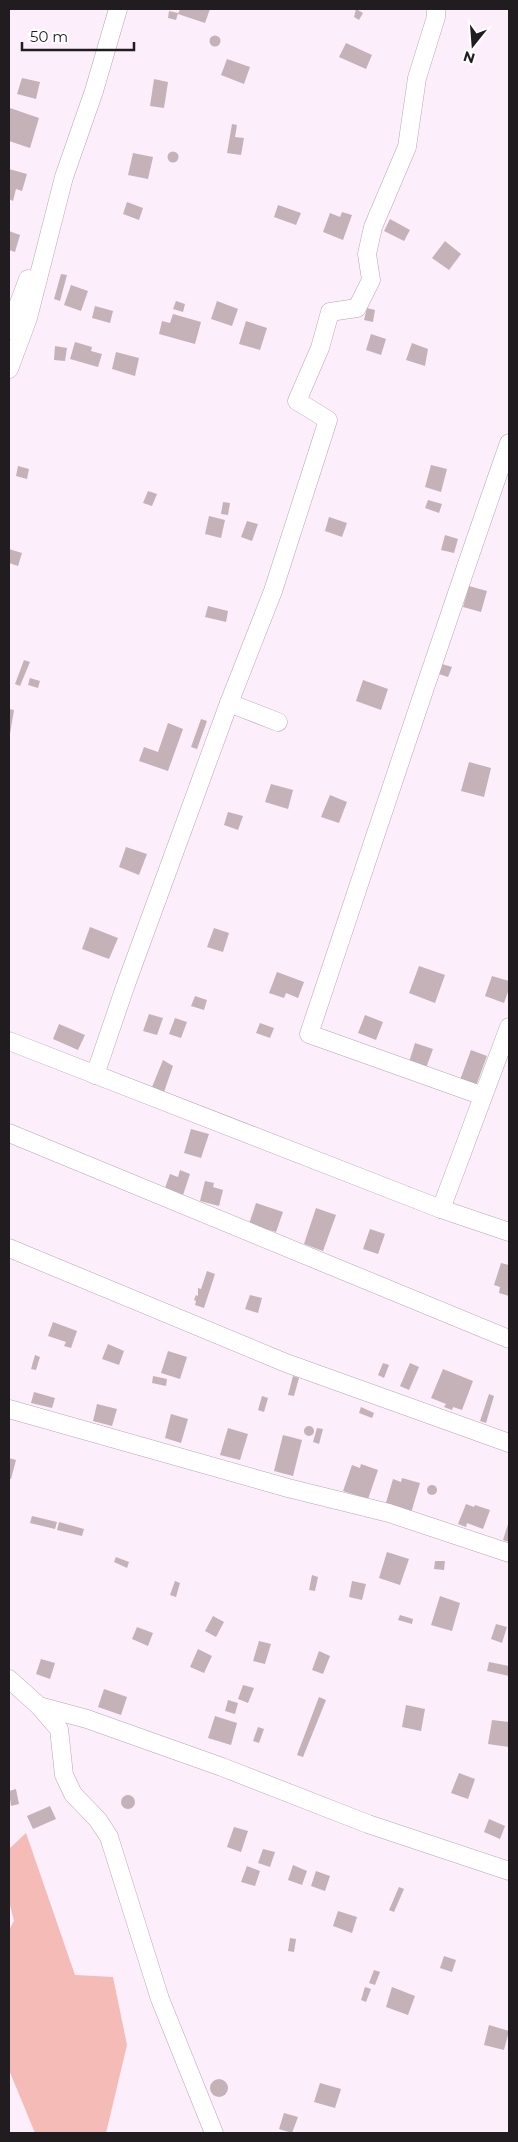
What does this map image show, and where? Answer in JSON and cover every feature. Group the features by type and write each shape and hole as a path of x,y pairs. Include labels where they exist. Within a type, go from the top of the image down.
{"street":[{"path":"9,369 28,318 54,211 94,91 118,9"},
{"path":"95,1075 125,987 229,704 273,591 328,420 297,401 320,348 330,312 357,308 371,280 367,254 373,227 407,147 416,78 436,17 436,9"},
{"path":"9,330 54,211"},
{"path":"483,1096 309,1034 425,692 452,604 509,443"},
{"path":"229,704 278,722"},
{"path":"441,1209 509,1027"},
{"path":"9,1041 441,1209 509,1232"},
{"path":"9,1133 509,1339"},
{"path":"9,1248 286,1363 509,1444"},
{"path":"9,1409 288,1488 389,1513 509,1553"},
{"path":"9,1679 40,1706 59,1729 64,1775 73,1794 98,1820 109,1837 160,1999 214,2133"},
{"path":"40,1706 96,1722 222,1767 368,1824 509,1871"}],"shaded area":[{"path":"26,1833 75,1975 113,1977 127,2045 106,2133 35,2133 9,2070 9,1930 14,1921 9,1901 9,1849"}],"building":[{"path":"180,9 210,9 205,23 178,14"},
{"path":"356,9 363,13 359,20 354,17"},
{"path":"169,11 178,13 176,20 168,18"},
{"path":"213,36 217,36 220,41 219,45 213,46 210,43 210,39"},
{"path":"346,43 372,55 366,69 339,57"},
{"path":"227,59 250,67 244,84 221,75"},
{"path":"22,78 40,82 36,99 17,94"},
{"path":"154,79 168,82 164,108 150,106"},
{"path":"10,108 39,118 30,148 9,141"},
{"path":"232,124 237,125 235,137 244,138 241,155 227,153"},
{"path":"171,152 175,152 178,157 177,161 171,162 168,159 168,155"},
{"path":"133,153 153,157 148,179 128,175"},
{"path":"9,169 27,174 22,191 16,189 13,201 9,199"},
{"path":"127,202 143,208 139,220 123,214"},
{"path":"278,205 301,213 296,225 274,217"},
{"path":"342,212 352,215 343,240 323,232 330,213 340,217"},
{"path":"390,219 410,230 404,241 384,231"},
{"path":"9,231 20,235 15,252 9,250"},
{"path":"445,241 461,254 449,270 432,258"},
{"path":"61,274 67,275 60,301 54,299"},
{"path":"71,285 88,291 81,311 64,305"},
{"path":"176,301 185,304 183,312 173,309"},
{"path":"217,301 238,309 232,326 211,319"},
{"path":"95,306 113,311 110,323 92,318"},
{"path":"367,308 375,310 373,322 364,320"},
{"path":"173,314 201,322 195,344 159,334 162,321 170,323"},
{"path":"246,321 267,328 260,350 239,344"},
{"path":"371,334 386,339 381,355 366,350"},
{"path":"75,342 92,347 91,351 102,354 98,367 70,359"},
{"path":"412,343 428,349 425,366 406,360"},
{"path":"55,346 67,348 65,361 54,360"},
{"path":"116,352 139,358 135,376 112,369"},
{"path":"431,465 447,469 441,492 425,487"},
{"path":"18,466 29,469 27,479 16,476"},
{"path":"148,491 157,494 152,506 143,503"},
{"path":"428,500 442,504 439,513 425,508"},
{"path":"223,502 230,503 228,515 221,514"},
{"path":"209,516 225,520 221,538 205,534"},
{"path":"329,517 347,523 342,537 325,531"},
{"path":"247,521 258,524 252,541 241,537"},
{"path":"445,535 458,539 454,553 441,550"},
{"path":"9,549 22,553 18,566 9,563"},
{"path":"469,586 487,591 481,612 463,607"},
{"path":"208,606 228,611 226,622 205,617"},
{"path":"24,660 30,662 20,686 15,684"},
{"path":"442,664 452,667 448,677 439,674"},
{"path":"30,678 40,681 38,688 28,685"},
{"path":"363,680 388,689 381,710 356,701"},
{"path":"9,709 14,710 10,734 9,733"},
{"path":"201,719 207,721 197,749 191,747"},
{"path":"168,723 183,729 168,771 139,761 144,747 158,752"},
{"path":"469,762 491,768 484,797 461,791"},
{"path":"271,784 293,790 288,809 265,802"},
{"path":"330,795 347,802 339,823 321,817"},
{"path":"228,812 243,816 238,830 224,825"},
{"path":"126,847 147,854 139,875 119,867"},
{"path":"90,927 118,938 109,959 82,949"},
{"path":"214,928 229,933 223,952 207,947"},
{"path":"419,966 445,975 435,1003 409,993"},
{"path":"277,972 304,982 298,998 286,993 284,998 269,993"},
{"path":"492,976 509,981 509,989 504,1003 485,996"},
{"path":"195,996 207,1000 204,1010 191,1006"},
{"path":"149,1014 163,1018 157,1035 143,1031"},
{"path":"365,1015 383,1022 376,1040 358,1033"},
{"path":"175,1018 187,1022 181,1038 169,1034"},
{"path":"260,1023 274,1028 270,1038 256,1033"},
{"path":"59,1024 85,1035 78,1050 53,1039"},
{"path":"415,1043 433,1049 426,1068 409,1062"},
{"path":"471,1050 487,1056 476,1086 460,1080"},
{"path":"163,1060 173,1066 164,1092 152,1087"},
{"path":"191,1129 209,1134 201,1158 184,1153"},
{"path":"180,1170 190,1174 183,1195 165,1188 170,1174 178,1177"},
{"path":"205,1181 214,1183 213,1187 223,1190 219,1206 200,1201"},
{"path":"256,1203 283,1212 276,1232 249,1224"},
{"path":"316,1208 336,1215 323,1251 304,1244"},
{"path":"370,1229 385,1234 378,1254 363,1249"},
{"path":"501,1263 509,1265 509,1296 499,1293 500,1287 494,1285"},
{"path":"207,1271 215,1274 204,1308 195,1305 196,1301 194,1300 196,1295 198,1296 198,1288 201,1289"},
{"path":"250,1295 262,1298 258,1313 245,1309"},
{"path":"53,1322 77,1331 71,1348 64,1346 66,1342 48,1336"},
{"path":"108,1344 124,1351 119,1365 102,1359"},
{"path":"168,1351 187,1357 180,1379 161,1373"},
{"path":"35,1355 40,1357 36,1370 31,1369"},
{"path":"383,1363 389,1365 384,1378 378,1375"},
{"path":"410,1363 419,1367 409,1390 400,1386"},
{"path":"443,1369 473,1381 462,1410 453,1407 452,1410 444,1407 446,1404 431,1398"},
{"path":"153,1376 167,1379 166,1386 152,1383"},
{"path":"293,1376 299,1378 294,1396 288,1395"},
{"path":"34,1392 55,1398 52,1408 31,1403"},
{"path":"489,1394 494,1396 486,1423 480,1421"},
{"path":"262,1396 268,1398 264,1412 258,1410"},
{"path":"97,1404 117,1409 112,1426 93,1421"},
{"path":"361,1407 374,1413 372,1418 359,1413"},
{"path":"171,1414 188,1419 181,1443 165,1438"},
{"path":"307,1426 311,1426 314,1431 313,1435 307,1436 304,1433 304,1429"},
{"path":"228,1428 248,1434 240,1460 220,1455"},
{"path":"317,1428 323,1429 319,1444 313,1442"},
{"path":"283,1435 302,1440 293,1476 274,1471"},
{"path":"9,1458 16,1460 11,1479 9,1479"},
{"path":"361,1464 378,1470 368,1499 343,1491 352,1465 360,1468"},
{"path":"402,1478 420,1483 411,1513 385,1506 393,1479 401,1482"},
{"path":"430,1485 434,1485 437,1490 436,1494 430,1495 427,1492 427,1488"},
{"path":"466,1504 490,1510 483,1529 467,1523 466,1527 458,1524"},
{"path":"32,1516 57,1522 55,1529 30,1523"},
{"path":"509,1521 509,1542 503,1540"},
{"path":"59,1522 84,1529 82,1536 57,1530"},
{"path":"387,1552 409,1559 400,1585 379,1578"},
{"path":"116,1557 129,1562 127,1568 114,1562"},
{"path":"435,1561 445,1561 444,1570 434,1569"},
{"path":"312,1575 318,1577 315,1591 309,1590"},
{"path":"175,1581 180,1583 176,1597 170,1595"},
{"path":"352,1581 366,1584 362,1600 349,1597"},
{"path":"440,1596 460,1603 452,1631 431,1625"},
{"path":"400,1615 413,1619 412,1624 398,1620"},
{"path":"213,1616 224,1622 216,1637 205,1631"},
{"path":"496,1624 507,1627 502,1643 491,1639"},
{"path":"137,1627 153,1633 148,1646 132,1639"},
{"path":"259,1641 271,1644 265,1664 253,1661"},
{"path":"198,1649 212,1656 204,1673 190,1667"},
{"path":"319,1651 330,1656 323,1674 312,1670"},
{"path":"41,1659 55,1663 50,1679 36,1674"},
{"path":"489,1662 509,1666 509,1676 487,1671"},
{"path":"243,1685 254,1688 248,1703 238,1699"},
{"path":"104,1689 127,1697 121,1715 98,1707"},
{"path":"319,1697 326,1700 303,1757 297,1755"},
{"path":"228,1700 238,1703 235,1714 225,1711"},
{"path":"406,1705 425,1709 421,1731 402,1727"},
{"path":"215,1716 237,1723 231,1745 208,1738"},
{"path":"492,1720 509,1722 509,1747 488,1744"},
{"path":"258,1727 264,1729 259,1743 253,1741"},
{"path":"459,1773 475,1779 468,1799 451,1793"},
{"path":"16,1789 19,1804 11,1806 9,1791"},
{"path":"128,1795 133,1797 135,1802 133,1807 128,1809 123,1807 121,1802 123,1797"},
{"path":"50,1806 56,1819 33,1829 27,1816"},
{"path":"489,1819 505,1826 500,1839 484,1832"},
{"path":"234,1827 248,1831 241,1852 227,1847"},
{"path":"263,1849 275,1852 270,1867 258,1863"},
{"path":"293,1865 307,1871 302,1885 288,1880"},
{"path":"247,1866 260,1871 255,1886 241,1882"},
{"path":"316,1871 330,1876 325,1891 311,1886"},
{"path":"399,1887 404,1889 394,1912 389,1910"},
{"path":"338,1911 357,1917 352,1933 333,1926"},
{"path":"290,1938 296,1939 294,1952 288,1951"},
{"path":"444,1956 456,1960 452,1972 440,1968"},
{"path":"374,1970 380,1972 375,1985 369,1983"},
{"path":"365,1987 371,1989 366,2002 361,2000"},
{"path":"392,1987 415,1996 408,2015 386,2007"},
{"path":"489,2025 509,2031 504,2050 484,2045"},
{"path":"219,2079 225,2082 228,2088 225,2094 219,2097 213,2094 210,2088 213,2082"},
{"path":"320,2083 341,2089 335,2108 314,2102"},
{"path":"284,2113 298,2117 292,2133 279,2129"}]}
